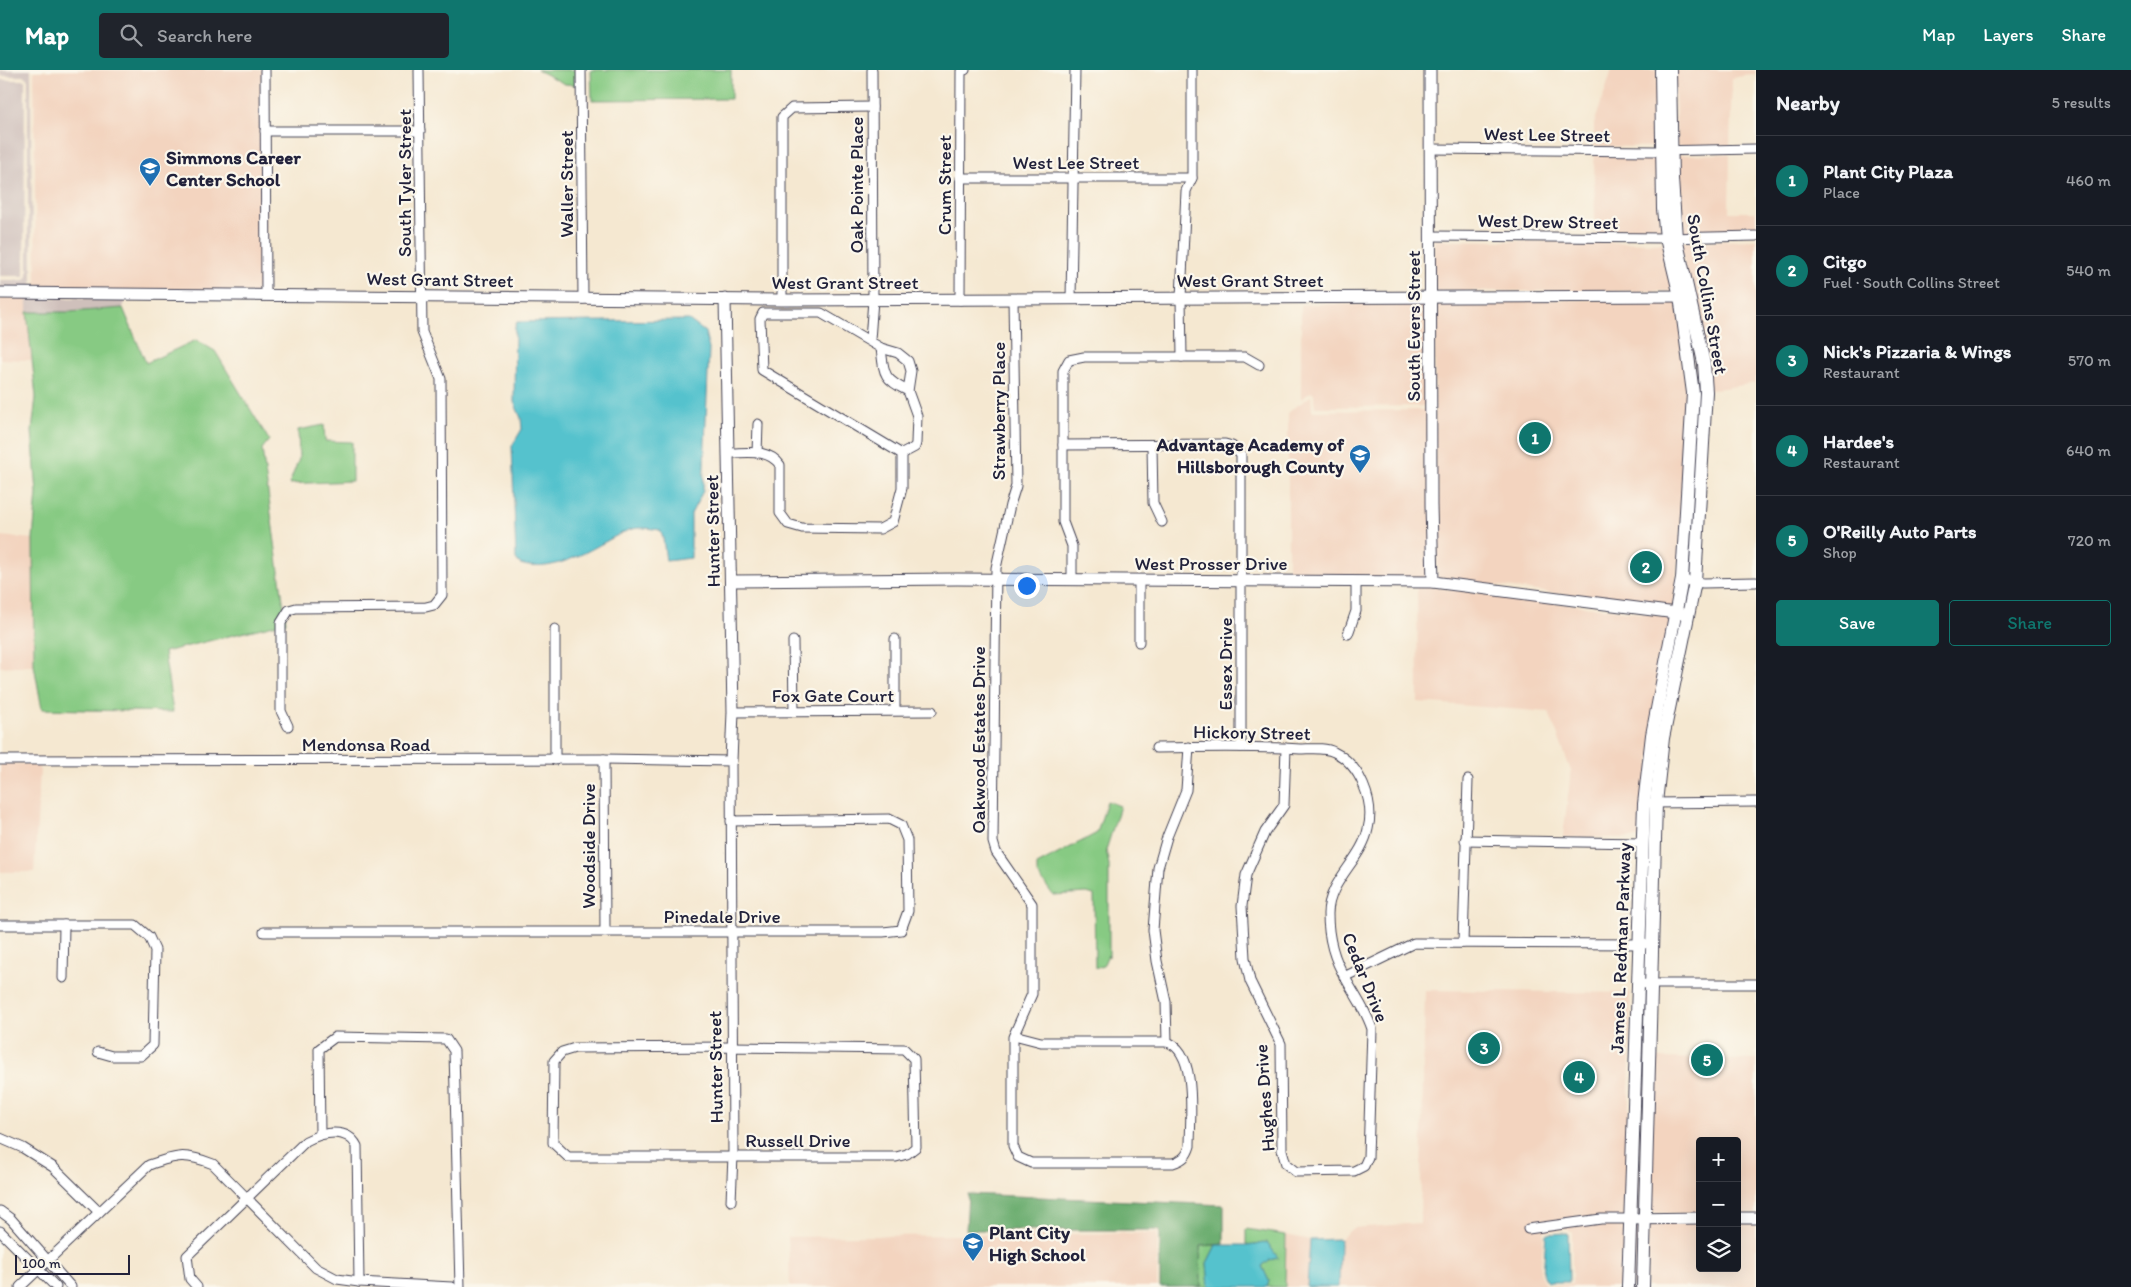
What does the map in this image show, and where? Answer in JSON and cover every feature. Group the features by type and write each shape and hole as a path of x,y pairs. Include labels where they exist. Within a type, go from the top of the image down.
{"main road":[{"name":"South Collins Street","path":"1661,70 1667,151"},
{"name":"South Collins Street","path":"1670,70 1663,209 1704,363 1706,392 1704,448 1683,614"},
{"name":"South Collins Street","path":"1685,296 1693,393 1687,507 1688,580"},
{"name":"James L Redman Parkway","path":"1628,1287 1642,843 1670,704 1672,669 1683,614"},
{"path":"1650,803 1653,726 1683,614"},
{"name":"James L Redman Parkway","path":"1643,1287 1654,944 1650,803"},
{"path":"1642,843 1648,846 1650,853 1650,873 1654,900"},
{"path":"1636,1006 1642,1010 1645,1016 1645,1036 1650,1060"},
{"path":"1636,1028 1641,1061 1640,1087 1649,1104"},
{"path":"1633,1108 1639,1121 1637,1194 1639,1207 1645,1218"}],"street":[{"path":"265,70 266,295"},
{"name":"South Tyler Street","path":"288,726 281,711 281,623 289,610 296,608 426,607 434,605 442,595 441,380 422,332 420,297 420,70"},
{"name":"Waller Street","path":"581,70 583,298"},
{"name":"Oak Pointe Place","path":"870,340 873,300 872,70"},
{"path":"1071,299 1075,70"},
{"path":"1182,357 1181,298 1186,191 1192,178 1192,70"},
{"name":"South Evers Street","path":"1430,70 1431,505 1434,582"},
{"name":"Crum Street","path":"960,300 960,178 963,71"},
{"path":"782,300 782,118 792,108 872,107"},
{"path":"266,131 420,131"},
{"name":"West Lee Street","path":"1431,149 1667,151 1756,149"},
{"name":"West Lee Street","path":"960,178 1192,178"},
{"name":"West Drew Street","path":"1430,236 1671,238 1756,236"},
{"name":"West Grant Street","path":"0,293 725,300 1685,296"},
{"name":"Strawberry Place","path":"995,580 998,556 1016,486 1013,299"},
{"name":"Hunter Street","path":"725,300 733,712 731,761 733,1156 731,1201"},
{"path":"765,312 817,312 882,348 898,353 908,361 911,371 908,391 917,416 916,443 915,447 902,454 761,368 760,319 765,312"},
{"path":"882,348 884,371 891,383 908,391"},
{"path":"1072,580 1072,546 1063,522 1063,371 1069,360 1084,356 1245,356 1259,365"},
{"path":"757,453 758,424"},
{"name":"Essex Drive","path":"1152,445 1225,444 1232,446 1241,454 1242,746"},
{"path":"1063,445 1152,445 1154,504 1162,522"},
{"path":"728,454 757,453 770,456 780,466 780,513 788,524 802,528 880,529 893,522 902,488 902,454"},
{"name":"Oakwood Estates Drive","path":"995,580 993,842 996,852 1032,904 1032,994 1014,1034 1012,1047 1013,1146 1018,1157 1031,1164 1173,1163 1181,1160 1188,1154 1190,1146 1190,1081 1181,1050 1175,1044 1167,1042"},
{"path":"1688,580 1756,582"},
{"name":"West Prosser Drive","path":"731,581 1434,582 1683,614"},
{"path":"1138,581 1138,642"},
{"path":"1348,634 1356,611 1356,582"},
{"path":"554,629 555,760"},
{"path":"895,639 895,710"},
{"path":"793,641 794,711"},
{"name":"Fox Gate Court","path":"733,712 932,711"},
{"name":"Hickory Street","path":"1156,748 1242,746 1332,750 1345,757"},
{"path":"1014,1034 1041,1042 1167,1042 1166,1002 1156,961 1153,930 1158,868 1167,837 1186,790 1189,747"},
{"name":"Hughes Drive","path":"1286,748 1284,805 1265,832 1246,875 1242,906 1245,958 1250,981 1281,1044 1282,1150 1286,1164 1296,1172 1354,1172 1364,1166"},
{"name":"Cedar Drive","path":"1345,757 1356,769 1368,798 1368,829 1360,850 1336,884 1328,912 1331,943 1344,977 1367,1014 1372,1029 1368,1157 1364,1166"},
{"name":"Mendonsa Road","path":"0,760 604,759 731,761"},
{"name":"Woodside Drive","path":"604,759 605,932"},
{"path":"1463,943 1468,780"},
{"path":"1650,803 1756,802"},
{"name":"Pinedale Drive","path":"264,932 883,932 901,930 908,910 907,840 901,825 889,819 731,821"},
{"path":"1465,840 1642,843"},
{"path":"0,925 135,925 149,937 155,950 153,1045 141,1056 112,1056 98,1052"},
{"path":"64,925 64,978"},
{"path":"1344,977 1414,943 1654,944"},
{"path":"1637,984 1756,984"},
{"path":"320,1134 319,1049 329,1041 335,1037 446,1039 454,1051 460,1287"},
{"name":"Russell Drive","path":"732,1047 904,1049 914,1059 916,1147 907,1154 896,1157 568,1157 553,1143 554,1061 562,1052 574,1048 732,1047"},
{"path":"197,1287 190,1279 187,1256 306,1141 320,1134 345,1134 353,1138 357,1146 360,1282"},
{"path":"0,1138 23,1148 53,1167 99,1212"},
{"path":"20,1287 149,1165 174,1156 196,1158 213,1164 316,1268 337,1279 452,1287"},
{"path":"0,1211 10,1219 71,1287"},
{"path":"1528,1229 1600,1219 1696,1218"},
{"path":"1741,1218 1756,1218"},
{"path":"0,1231 56,1287"}],"shaded area":[{"path":"0,70 31,70 32,289 0,289 0,280 25,280 28,276 28,80 25,76 0,76"},
{"name":"Simmons Career Center School","path":"265,70 266,295 36,293 34,71"},
{"path":"1612,70 1657,70 1658,147 1594,146 1594,124"},
{"path":"1674,70 1755,70 1755,74 1732,78 1730,145 1677,146"},
{"path":"0,80 25,80 24,276 0,276"},
{"path":"1730,154 1729,212 1756,212 1756,231 1679,233 1677,155"},
{"path":"1594,155 1658,156 1661,234 1595,233"},
{"path":"1434,240 1663,243 1675,291 1435,291"},
{"path":"1756,240 1756,383 1710,390 1680,242"},
{"path":"0,298 27,298 31,360 0,359"},
{"path":"27,298 126,298 123,308 69,312 27,312"},
{"path":"1435,300 1677,300 1689,393 1683,507 1673,609 1438,578 1435,505"},
{"path":"1301,304 1427,305 1427,406 1315,407 1314,394 1311,392 1301,399"},
{"name":"Advantage Academy of Hillsborough County","path":"1311,396 1312,411 1431,410 1433,582 1288,581 1288,412"},
{"path":"0,536 33,539 34,665 0,667"},
{"path":"1417,587 1433,587 1671,617 1639,838 1563,837 1571,771 1549,712 1418,702"},
{"path":"0,764 37,764 40,771 34,872 0,872"},
{"path":"1425,990 1630,993 1624,1287 1339,1287 1340,1239 1353,1228 1420,1223","holes":["1568,1229 1572,1232 1572,1284 1546,1286 1540,1275 1544,1231"]},
{"path":"1654,1058 1756,1060 1756,1214 1741,1214 1741,1137 1696,1137 1696,1213 1649,1213 1654,1105"},
{"path":"1649,1222 1696,1222 1696,1272 1741,1272 1741,1222 1756,1222 1756,1287 1647,1287"},
{"path":"1634,1223 1641,1223 1639,1287 1632,1287"},
{"name":"Plant City High School","path":"1157,1233 1157,1287 790,1287 788,1237"},
{"path":"1286,1235 1310,1240 1307,1287 1285,1287"}],"green space":[{"path":"537,70 577,70 577,85 565,84"},
{"path":"591,70 731,70 731,99 592,100"},
{"path":"123,308 146,363 196,340 215,351 269,440 262,449 286,622 164,652 173,712 42,709 34,665 33,539 37,493 32,431 36,397 27,312 69,312"},
{"path":"324,425 325,441 352,442 352,481 289,484 299,459 298,430"},
{"path":"1107,801 1120,806 1106,850 1109,865 1109,957 1108,955 1103,966 1095,968 1094,895 1087,893 1053,895 1037,873 1037,865 1097,833"},
{"path":"968,1194 1224,1205 1224,1244 1200,1246 1201,1287 1160,1287 1160,1233 1158,1230 966,1230"},
{"path":"1246,1229 1286,1235 1285,1287 1267,1287 1269,1281 1262,1266 1269,1260 1278,1258 1267,1242 1256,1245 1246,1244"},
{"path":"1216,1245 1207,1263 1209,1287 1201,1287 1200,1246"}],"water":[{"path":"689,320 705,332 709,349 703,491 691,514 691,558 666,561 660,530 642,528 624,532 587,552 561,563 547,566 520,564 516,559 512,446 522,429 521,418 514,402 515,327 517,322"},
{"path":"1568,1233 1569,1282 1547,1282 1543,1276 1546,1234"},
{"path":"1340,1239 1339,1287 1307,1287 1310,1240"},
{"path":"1267,1242 1278,1258 1269,1260 1262,1266 1269,1281 1267,1287 1209,1287 1207,1263 1216,1245 1256,1245"}],"place":[{"name":"Simmons Career Center School","path":"150,187"},
{"name":"Plant City Plaza","path":"1535,438"},
{"name":"Advantage Academy of Hillsborough County","path":"1360,474"},
{"name":"Citgo","path":"1646,567"},
{"name":"Nick's Pizzaria & Wings","path":"1484,1048"},
{"name":"O'Reilly Auto Parts","path":"1707,1060"},
{"name":"Hardee's","path":"1579,1077"},
{"name":"Plant City High School","path":"973,1262"}]}
